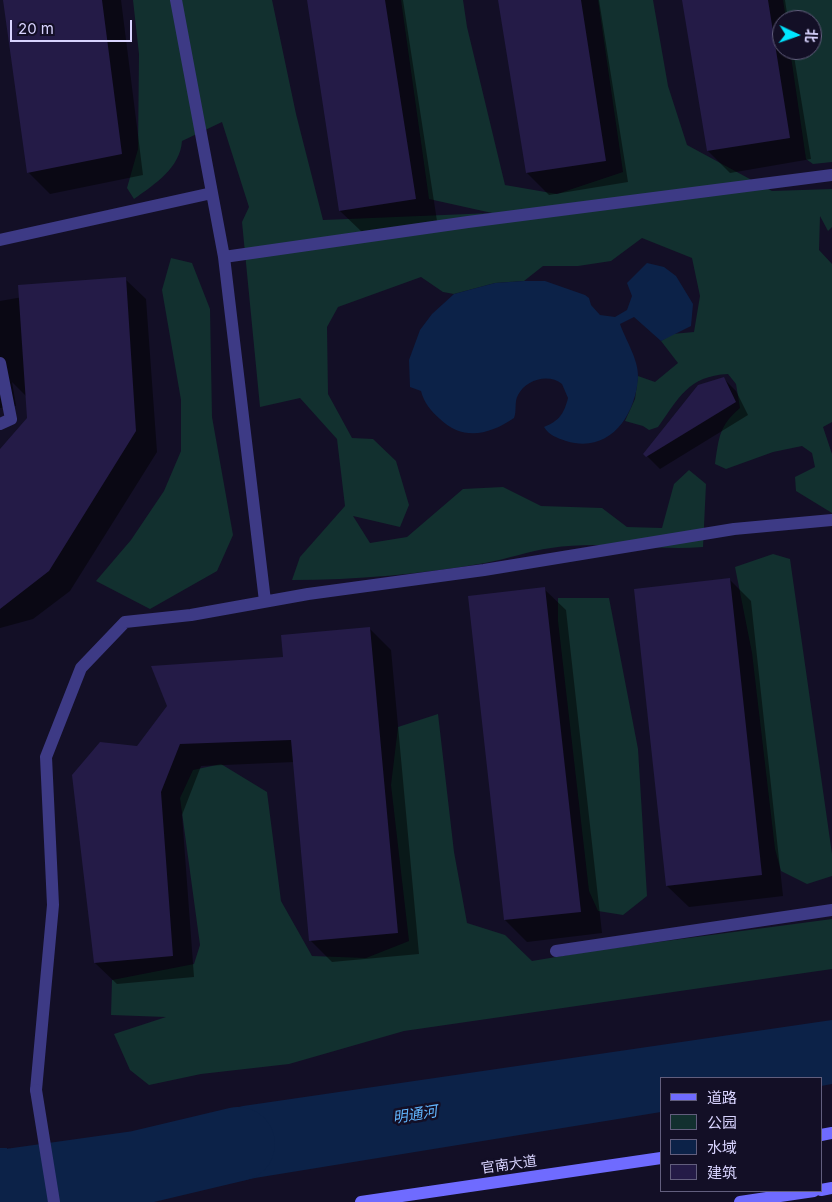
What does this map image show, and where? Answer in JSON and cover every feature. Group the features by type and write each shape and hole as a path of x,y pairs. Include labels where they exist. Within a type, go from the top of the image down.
{"main road":[{"name":"官南大道","path":"361,1202 660,1158"},
{"path":"740,1202 807,1192"}],"street":[{"path":"176,0 224,257 265,601"},
{"path":"224,257 468,222 832,175"},
{"path":"0,240 212,193"},
{"path":"0,363 11,419 0,424"},
{"path":"54,1202 36,1090 53,905 46,757 81,668 125,622 191,615 265,601 484,570 734,529 832,520"},
{"path":"556,951 832,910"}],"green space":[{"path":"133,0 272,0 296,114 323,220 492,213 429,199 401,0 463,0 467,27 505,185 557,194 623,172 598,0 653,0 668,86 687,145 772,191 832,189 832,227 828,231 820,216 819,250 832,264 832,422 823,427 832,454 832,513 796,491 795,477 815,467 812,453 802,446 773,452 726,469 715,464 721,433 733,414 740,408 736,384 728,374 703,379 686,390 658,427 649,430 643,426 625,421 635,399 638,376 655,382 678,363 661,341 672,334 694,332 700,296 692,258 642,238 611,261 578,266 543,266 524,281 495,283 454,294 443,292 421,277 338,307 327,327 328,394 352,438 373,439 396,461 409,505 400,527 353,516 370,543 407,537 463,489 503,487 541,506 602,508 627,527 662,528 674,484 689,470 706,484 703,547 570,546 543,549 485,563 389,576 292,580 300,557 345,506 337,439 300,398 260,407 242,222 249,207 222,122 182,141 177,159 171,167 158,181 134,199 127,188 138,149 139,54"},
{"path":"783,0 832,0 832,162 813,164 806,159 791,60 822,60 822,10 784,10"},
{"path":"171,258 192,263 210,309 212,417 233,535 217,571 150,609 96,581 131,540 164,491 181,451 181,400 162,290"},
{"path":"773,554 790,559 832,854 832,876 807,884 781,871 775,849 752,653 735,567"},
{"path":"558,598 609,598 638,749 647,896 623,915 598,911 589,891 558,621"},
{"path":"438,714 454,852 467,923 505,935 532,961 598,950 832,919 832,969 404,1031 289,1064 201,1074 149,1085 130,1070 114,1034 166,1017 111,1015 112,980 194,964 200,945 180,798 193,770 221,764 267,792 281,901 312,956 366,958 409,941 391,785 398,727"}],"water":[{"path":"647,263 664,267 676,276 693,304 691,326 661,341 634,317 620,324 634,357 638,378 636,393 625,419 617,429 606,437 595,442 581,444 559,439 546,430 544,427 554,422 560,416 568,398 562,384 551,379 538,379 522,389 517,398 514,418 486,432 476,433 458,431 449,426 431,410 421,391 410,387 409,360 420,330 432,314 454,294 495,283 545,281 585,295 600,315 615,317 627,310 632,296 627,283"},
{"path":"832,1020 832,1084 822,1086 822,1077 660,1077 660,1112 255,1178 144,1201 134,1133 243,1106"},
{"path":"0,1148 7,1148 15,1202 0,1202"}],"pier":[{"path":"132,1133 134,1133 144,1201 142,1201"},
{"path":"10,1147 17,1202 15,1202 7,1148"}],"building":[{"path":"3,0 102,0 122,154 27,173"},
{"path":"307,0 385,0 416,199 339,211"},
{"path":"498,0 581,0 606,161 526,173"},
{"path":"682,0 768,0 772,25 772,60 778,60 790,138 707,151"},
{"path":"126,277 136,431 49,571 0,609 0,449 27,418 18,285"},
{"path":"724,377 736,402 646,457 643,454 698,385"},
{"path":"730,578 762,875 666,886 634,589"},
{"path":"545,587 581,912 504,920 468,596"},
{"path":"370,627 398,933 309,941 291,740 180,744 161,792 173,956 94,963 72,775 100,742 137,746 167,706 151,666 283,657 281,635"}],"waterway":[{"name":"明通河","path":"0,1187 137,1168 238,1144"}]}
